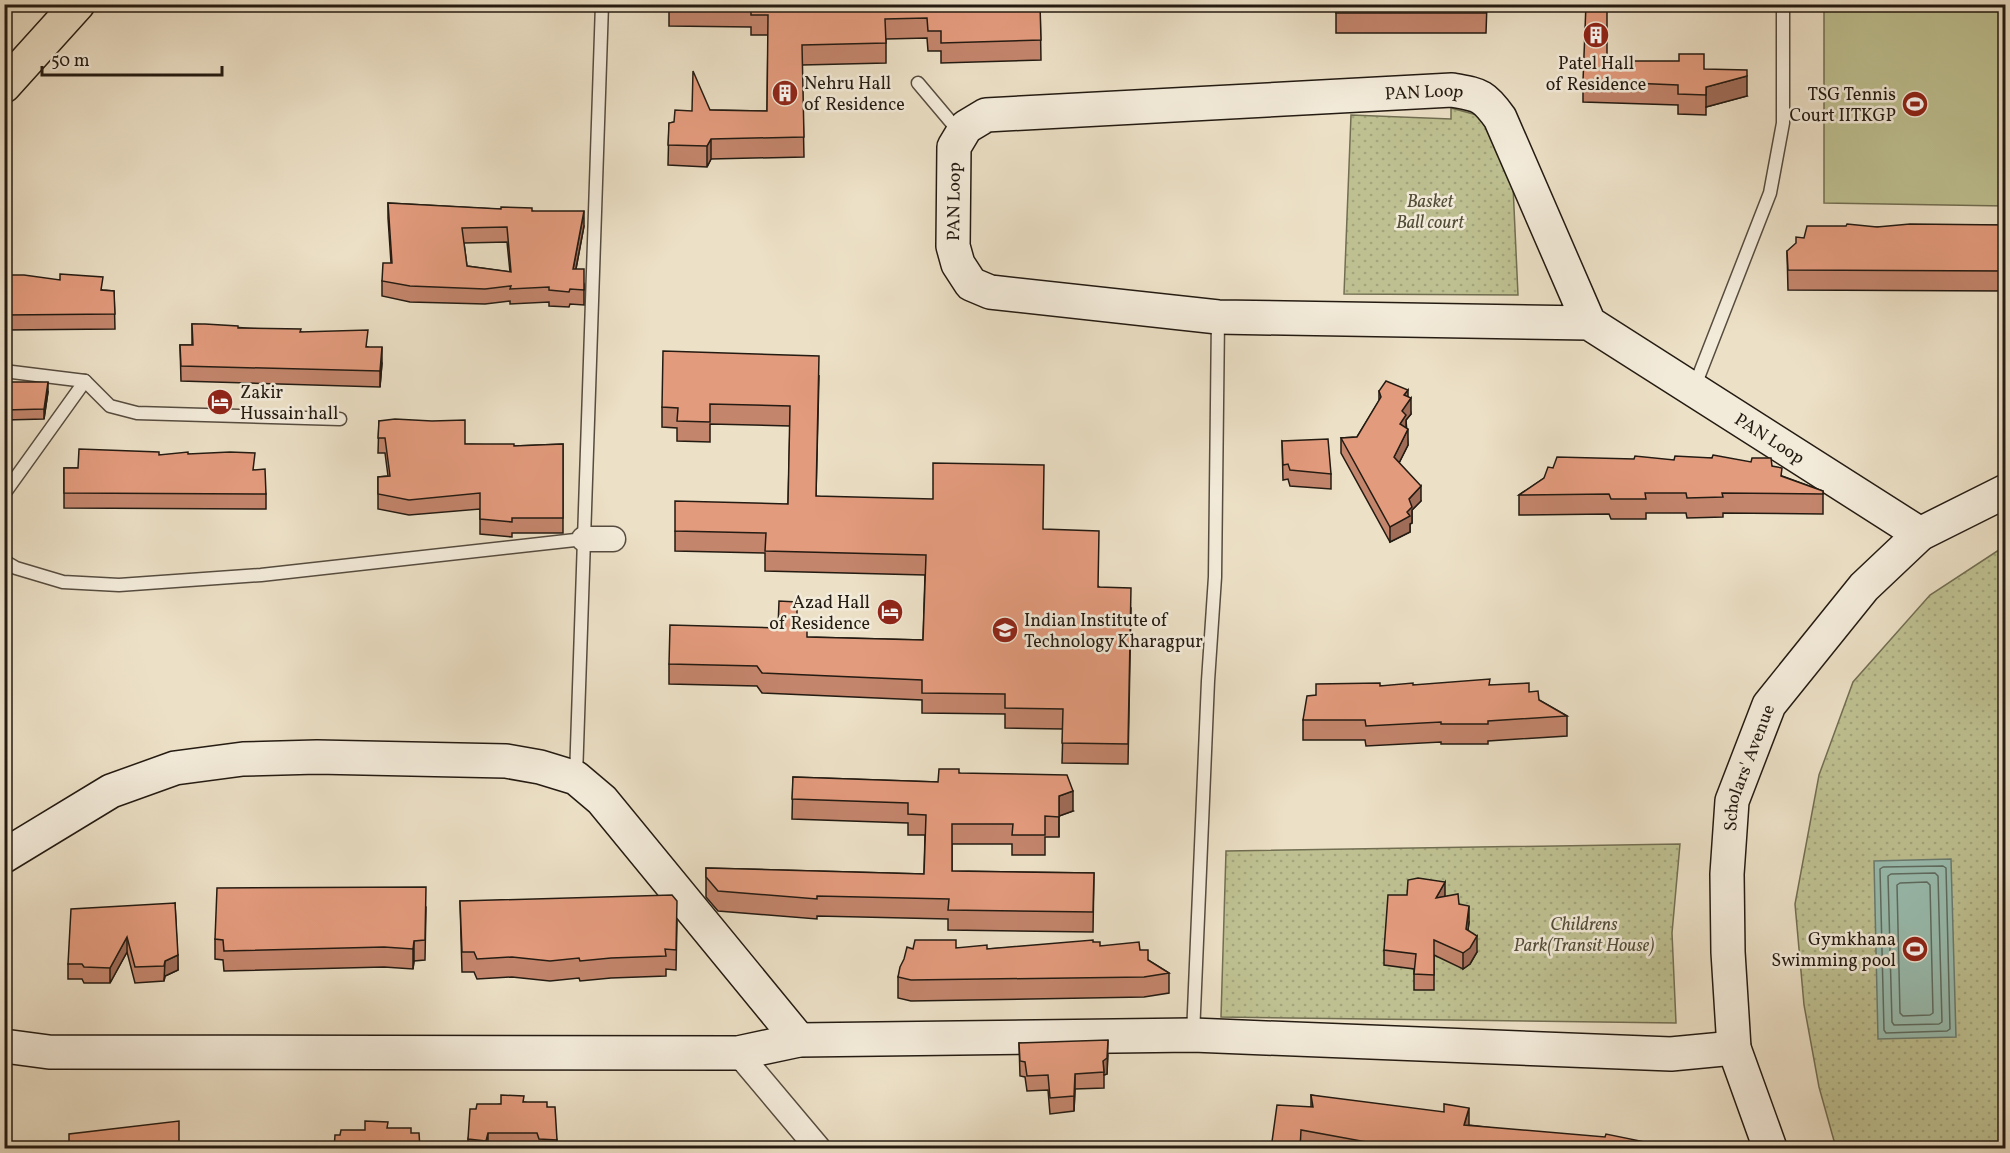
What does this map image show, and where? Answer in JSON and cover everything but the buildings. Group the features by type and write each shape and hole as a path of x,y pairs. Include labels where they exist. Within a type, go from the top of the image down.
{"main road":[{"path":"4,86 66,9"}],"street":[{"name":"PAN Loop","path":"1589,323 1500,118 1479,94 1452,90 986,115 966,127 954,147 953,246 957,264 971,284 990,291 1218,317 1589,323 1920,534"},
{"name":"Scholars' Avenue","path":"1770,1149 1734,1048 1728,952 1727,874 1732,801 1769,705 1864,587 1920,534 2006,491"},
{"path":"584,539 613,539"},
{"path":"4,856 111,791 175,768 243,759 317,757 506,761 540,767 576,778 602,800 799,1040"},
{"path":"4,1046 49,1053 738,1053 799,1040 1193,1035 1671,1054 1734,1048"},
{"path":"738,1053 819,1149"}],"lane":[{"path":"576,778 602,4"},
{"path":"1693,390 1770,193 1783,123 1783,4"},
{"path":"918,83 961,135"},
{"path":"1193,1035 1208,681 1215,577 1218,317"},
{"path":"4,370 85,381 110,406 137,413 340,419"},
{"path":"4,494 85,381"},
{"path":"4,561 16,568 63,582 119,585 261,574 584,539"}],"green space":[{"name":"TSG Tennis Court IITKGP","path":"1824,5 2005,5 2005,206 1824,203"},
{"name":"Basket Ball court","path":"1451,108 1488,118 1512,164 1518,295 1344,294 1351,115 1451,119"},
{"path":"2005,546 2005,1148 1836,1148 1819,1087 1804,1005 1795,904 1819,775 1853,682 1930,595"},
{"name":"Childrens Park(Transit House)","path":"1680,844 1672,933 1676,1023 1221,1017 1226,851"}],"water":[{"name":"Gymkhana Swimming pool","path":"1951,859 1956,1037 1878,1039 1874,861"}],"place":[{"name":"Patel Hall of Residence","path":"1596,35"},
{"name":"Nehru Hall of Residence","path":"785,93"},
{"name":"TSG Tennis Court IITKGP","path":"1915,104"},
{"name":"Zakir Hussain hall","path":"220,402"},
{"name":"Azad Hall of Residence","path":"890,612"},
{"name":"Indian Institute of Technology Kharagpur","path":"1005,630"},
{"name":"Gymkhana Swimming pool","path":"1915,949"}]}
